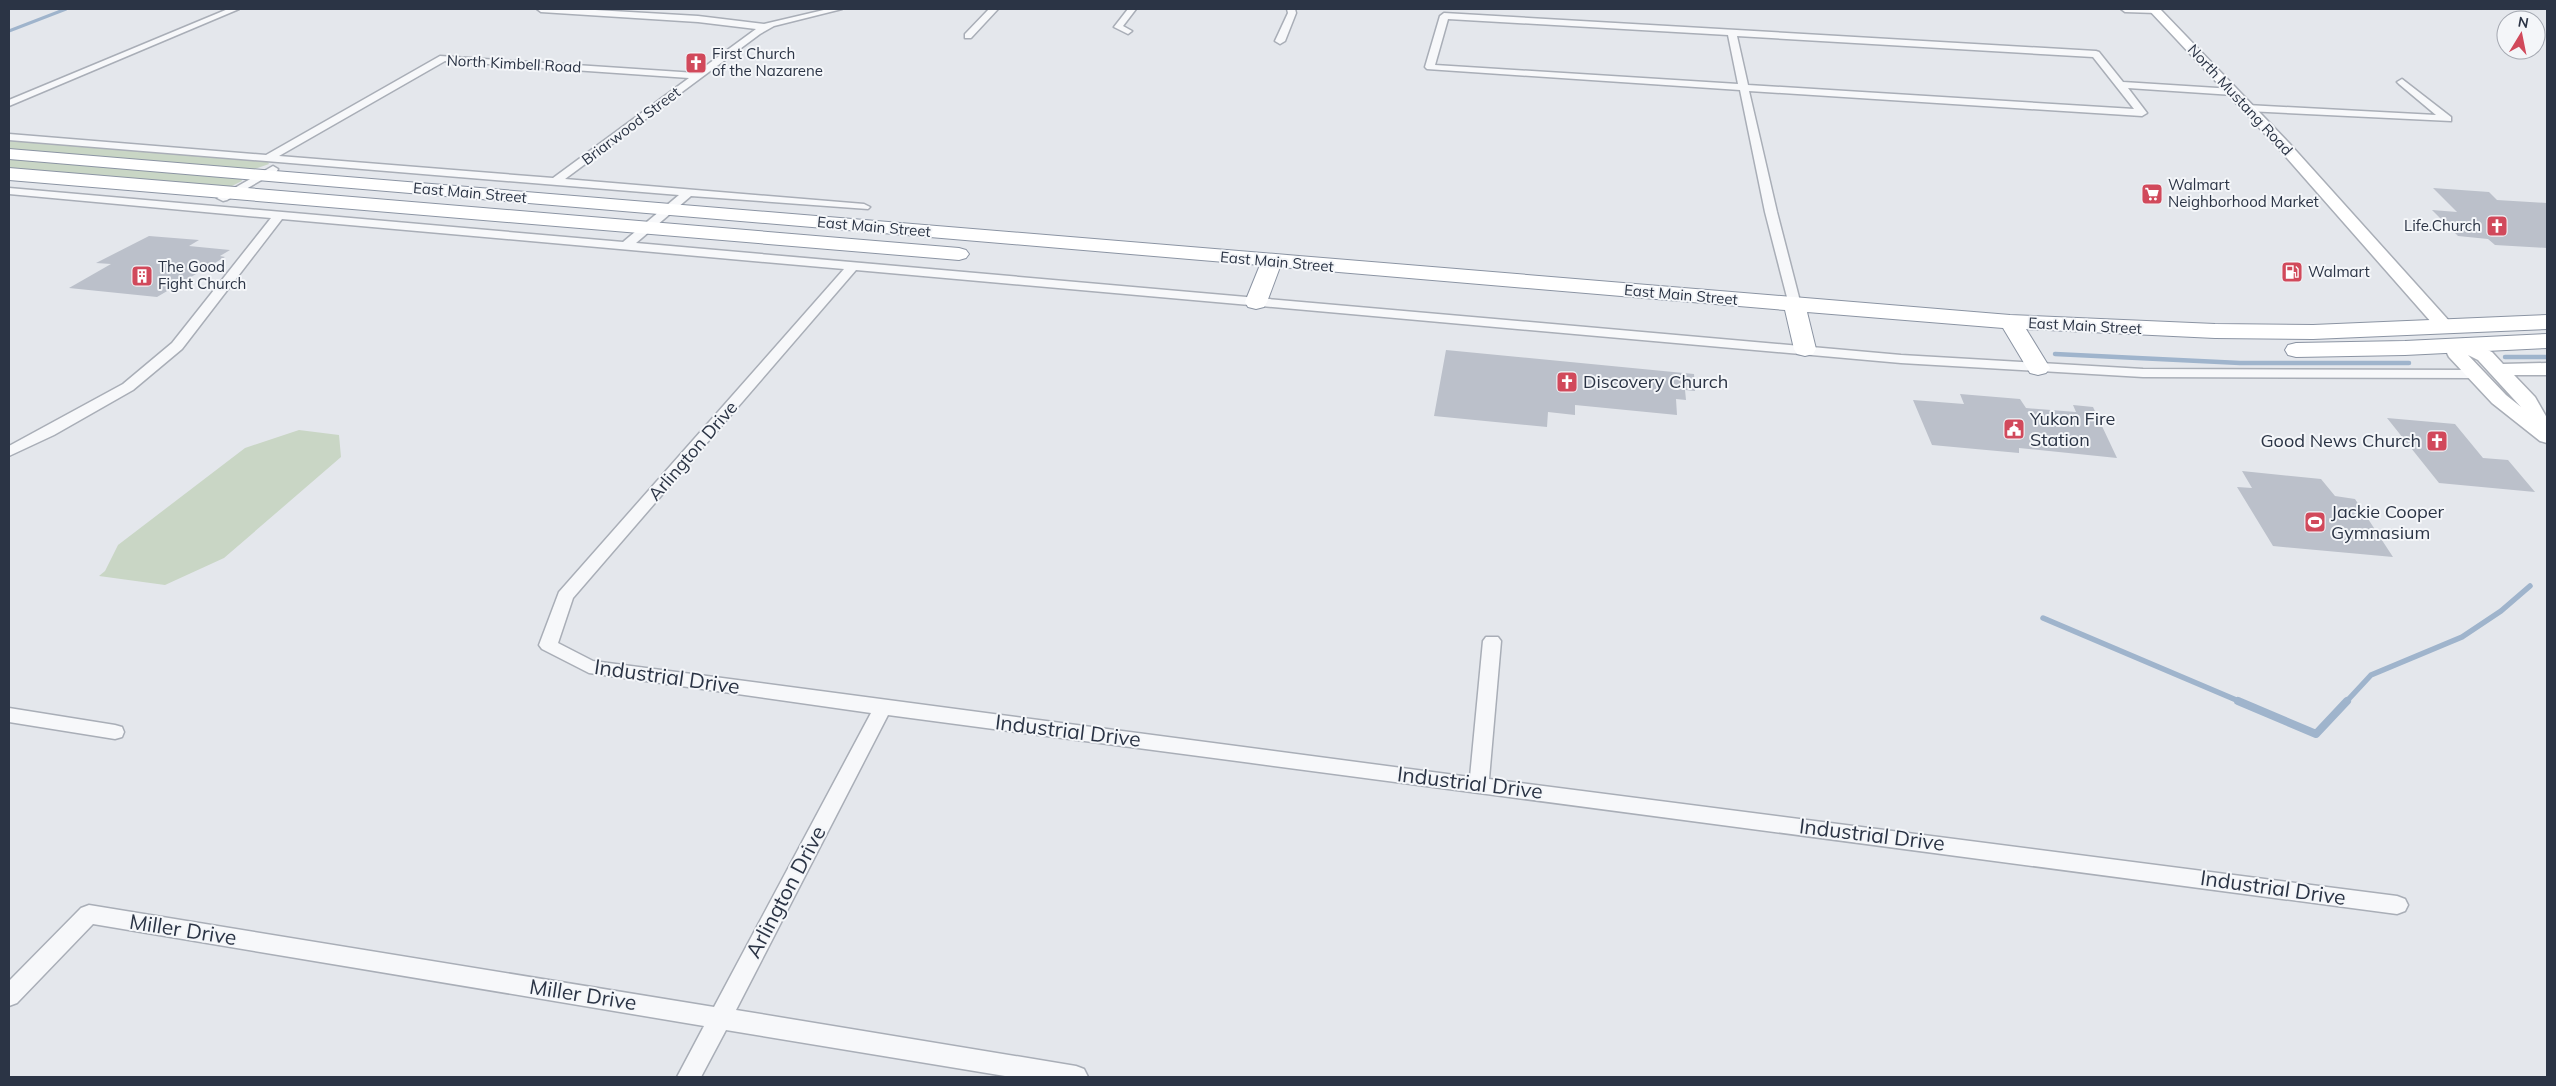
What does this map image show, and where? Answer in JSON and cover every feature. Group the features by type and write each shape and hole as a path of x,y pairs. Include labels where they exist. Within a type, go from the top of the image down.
{"highway":[{"name":"East Main Street","path":"9,154 265,167 666,210 1268,270 2243,350 2340,350 2547,341"},
{"name":"East Main Street","path":"9,174 978,255"},
{"name":"East Main Street","path":"1126,267 1268,270"},
{"path":"1256,302 1268,270"},
{"path":"1797,313 1805,350"},
{"name":"East Main Street","path":"2016,331 2313,332 2547,322"},
{"path":"2445,327 2464,345"},
{"path":"2016,331 2038,368"}],"street":[{"path":"9,104 61,80 132,54 235,9"},
{"path":"541,9 698,18 765,27"},
{"path":"698,18 713,9"},
{"name":"Briarwood Street","path":"556,181 765,27 838,9"},
{"path":"968,36 994,9"},
{"path":"1128,31 1118,27 1132,9"},
{"path":"1280,41 1292,13 1291,9"},
{"path":"2125,9 2155,9"},
{"name":"North Mustang Road","path":"2155,9 2231,90 2445,327"},
{"path":"1444,16 2096,54 2119,83 2142,113 1430,67 1444,16"},
{"path":"1732,33 1771,212 1797,313"},
{"path":"9,113 81,81 132,54"},
{"name":"North Kimbell Road","path":"265,167 444,58 698,76"},
{"path":"61,80 81,81"},
{"path":"2247,108 2448,119 2402,82"},
{"path":"2119,83 2231,90"},
{"path":"9,104 26,106"},
{"name":"East Main Street","path":"9,137 265,167 288,160 864,207"},
{"path":"206,208 231,194 265,167 288,160"},
{"path":"9,191 1805,350 2038,368 2144,374 2476,374"},
{"path":"625,246 644,228 688,193"},
{"path":"9,452 49,432 128,387 178,346 279,215"},
{"name":"Arlington Drive","path":"548,645 565,596 854,265"},
{"path":"2464,345 2485,356 2528,401 2547,437 2499,399 2456,353 2464,345"},
{"path":"2498,370 2547,369"},
{"path":"1479,784 1492,641"},
{"name":"Industrial Drive","path":"548,645 589,667 2397,905"},
{"name":"Arlington Drive","path":"689,1077 883,707"},
{"path":"9,715 115,732"},
{"name":"Miller Drive","path":"9,996 89,914 1076,1077"}],"green space":[{"path":"9,140 268,162 269,164 249,171 9,151"},
{"path":"9,160 44,160 241,178 242,181 230,187 215,188 9,171"},
{"path":"299,430 339,435 341,457 224,558 165,585 99,576 105,571 118,545 245,448"}],"building":[{"name":"Life.Church","path":"2433,188 2489,192 2497,200 2547,203 2547,248 2495,245 2488,239 2458,236 2432,210 2457,212"},
{"name":"The Good Fight Church","path":"149,236 199,240 189,246 230,250 220,256 225,257 157,297 69,288 111,264 96,263"},
{"name":"Discovery Church","path":"1446,350 1694,374 1695,391 1685,390 1686,400 1676,399 1677,415 1575,405 1575,415 1548,412 1547,427 1434,416"},
{"name":"Yukon Fire Station","path":"1960,394 2020,399 2026,408 2076,412 2073,405 2093,407 2117,458 2019,448 2019,453 1932,445 1913,400 1964,404"},
{"name":"Good News Church","path":"2387,418 2455,424 2483,458 2508,460 2535,492 2439,483"},
{"name":"Jackie Cooper Gymnasium","path":"2242,471 2321,479 2335,496 2355,499 2393,557 2273,546 2237,487 2252,488"}],"waterway":[{"path":"9,31 66,9"},
{"path":"2055,354 2240,363 2409,363"},
{"path":"2505,357 2547,357"},
{"path":"2346,702 2371,675 2462,637 2501,611 2530,586"},
{"path":"2043,618 2241,702"},
{"path":"2238,701 2316,734 2347,701"}],"place":[{"name":"First Church of the Nazarene","path":"696,63"},
{"name":"Walmart Neighborhood Market","path":"2152,194"},
{"name":"Life.Church","path":"2497,226"},
{"name":"Walmart","path":"2292,272"},
{"name":"The Good Fight Church","path":"142,276"},
{"name":"Discovery Church","path":"1567,382"},
{"name":"Yukon Fire Station","path":"2014,429"},
{"name":"Good News Church","path":"2437,441"},
{"name":"Jackie Cooper Gymnasium","path":"2315,522"}]}
